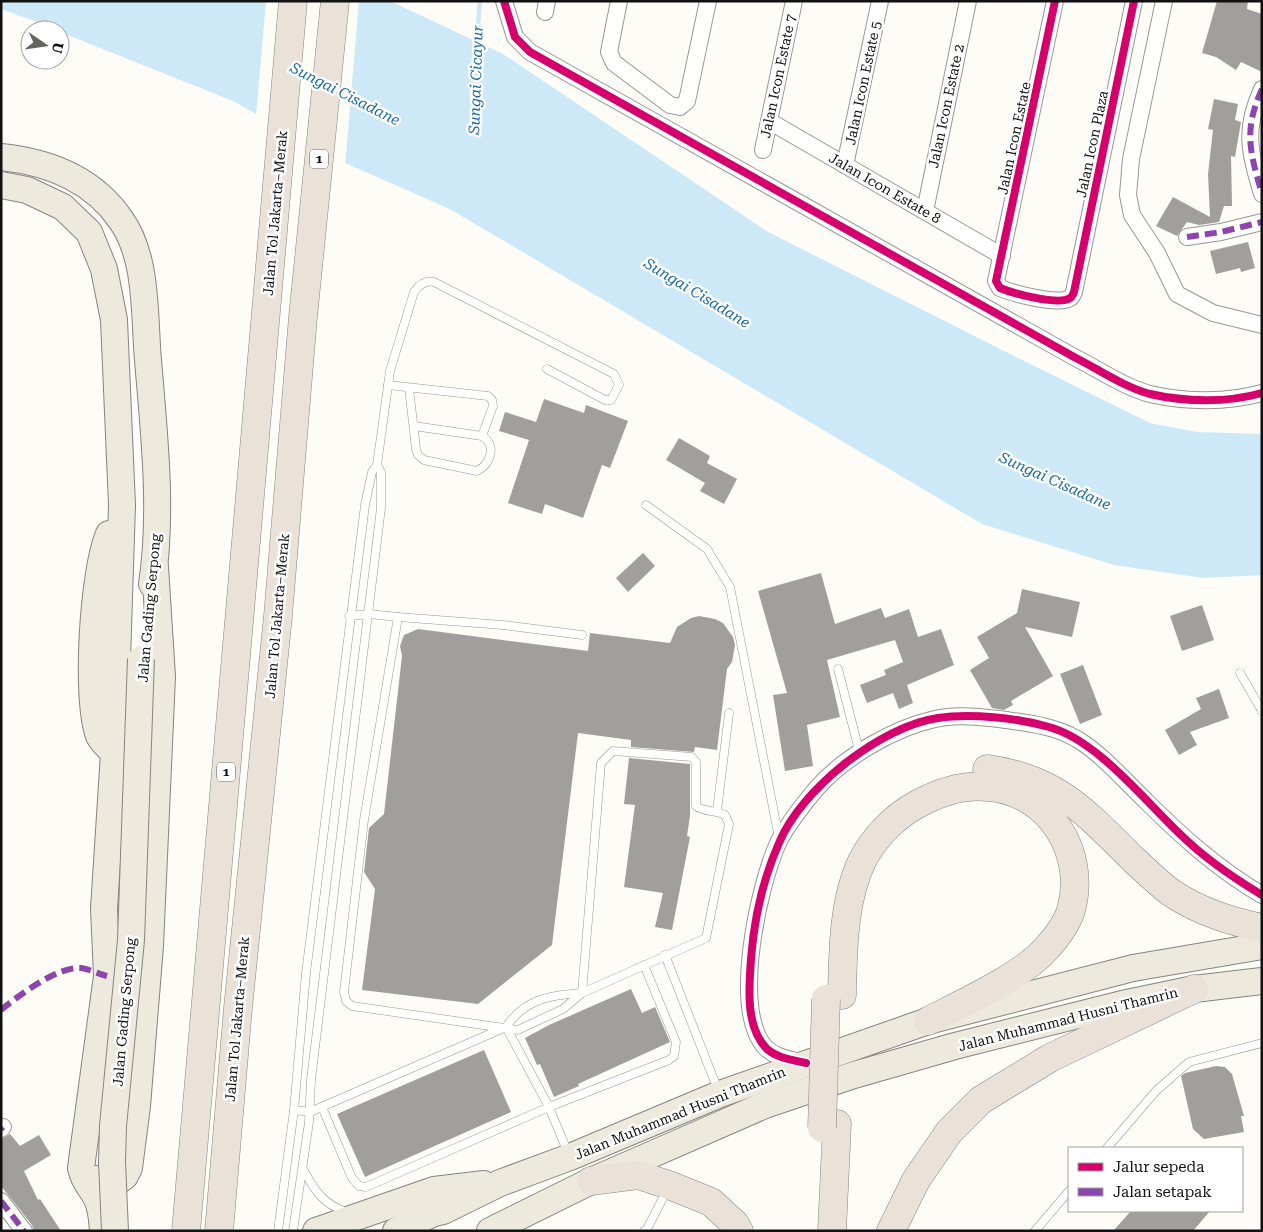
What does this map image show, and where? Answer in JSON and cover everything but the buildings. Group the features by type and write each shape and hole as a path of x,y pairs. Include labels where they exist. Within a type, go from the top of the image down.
{"highway":[{"name":"Jalan Tol Jakarta–Merak","path":"186,1231 293,1"},
{"name":"Jalan Tol Jakarta–Merak","path":"219,1231 238,1008 278,616 303,317 335,1"},
{"path":"832,1231 830,1126 834,997 829,939 836,891 842,868 854,844 870,823 914,786 962,770 988,769 1014,774 1055,790 1076,804 1172,893 1200,910 1230,921 1262,928"},
{"path":"834,997 854,884 863,860 875,842 891,824 908,809 946,791 990,786 1026,798 1043,810 1056,825 1067,843 1074,863 1075,890 1070,913 1046,949 1025,967 1012,976 928,1021"},
{"path":"891,1231 916,1180 949,1132 981,1100 1050,1058 1194,989"},
{"path":"816,1231 830,1126"},
{"path":"591,1181 638,1175 669,1185 711,1202 735,1224 739,1231"}],"main road":[{"name":"Jalan Gading Serpong","path":"1,157 22,159 51,167 93,189 108,203 132,239 142,288 153,420 157,509 155,567 141,659 131,940 113,1126 112,1162 115,1231"},
{"name":"Jalan Gading Serpong","path":"1,185 27,190 63,207 89,232 104,269 114,320 122,505 114,753 104,909 107,976 81,1168 84,1182 96,1198 102,1211 103,1231"},
{"path":"85,1128 90,1175 96,1180 117,1182 125,1176 129,1168 137,1106 150,946 162,677 155,567"},
{"name":"Jalan Muhammad Husni Thamrin","path":"396,1231 434,1213 437,1221 500,1183 570,1157 720,1094 928,1021 1133,968 1262,946"},
{"name":"Jalan Muhammad Husni Thamrin","path":"490,1231 591,1181 765,1105 854,1075 955,1046 1122,1004 1194,989 1262,981"},
{"path":"316,1231 434,1190 468,1184 500,1183"}],"street":[{"path":"504,1 515,38 530,52 1074,357 1150,394 1209,400 1238,399 1262,393"},
{"path":"619,1 609,52 614,63 670,105 680,107 687,101 708,1"},
{"name":"Jalan Icon Estate 7","path":"763,150 794,1"},
{"name":"Jalan Icon Estate 5","path":"845,165 880,1"},
{"name":"Jalan Icon Estate 2","path":"925,211 968,1"},
{"name":"Jalan Icon Estate","path":"996,281 1055,1"},
{"name":"Jalan Icon Plaza","path":"996,281 1000,288 1010,292 1060,301 1069,298 1074,292 1134,1"},
{"path":"1164,1 1131,159 1128,195 1132,215 1156,253 1177,294 1213,313 1262,325"},
{"path":"1262,89 1248,138 1262,194"},
{"name":"Jalan Icon Estate 8","path":"769,121 1002,256"},
{"path":"1187,237 1221,232 1262,222"},
{"path":"806,1063 774,1055 766,1048 754,1029 751,1018 749,978 752,942 759,906 779,841 817,788 841,766 888,736 912,725 937,718 964,716 1049,727 1087,746 1206,858 1262,895"},
{"path":"1,1201 24,1231"}],"lane":[{"path":"278,1231 294,1110 306,972 364,505 372,472 377,464 390,371 414,292 428,281 434,282 614,374 619,385 611,400 605,400 547,369"},
{"path":"388,385 488,396 492,400 493,406 482,436"},
{"path":"409,388 414,426 418,456 424,460 470,470 480,470 488,461 492,446 482,436 414,426"},
{"path":"292,1231 303,1169 312,1080 382,508 381,472 377,464"},
{"path":"646,504 707,549 730,587 779,841"},
{"path":"349,616 369,614 503,625 582,635"},
{"path":"398,617 364,820 344,992 346,1001 352,1006 518,1030 563,1009 582,993 706,938 729,824 725,815 717,811 700,809 696,806 697,769 692,757 613,751 606,755 602,763 582,993"},
{"path":"838,669 860,754"},
{"path":"1240,673 1262,711"},
{"path":"717,811 729,713"},
{"path":"665,955 720,1094"},
{"path":"322,1107 352,1178 359,1186 366,1187 549,1107 669,1060 674,1056 676,1042 644,965"},
{"path":"294,1110 310,1112 506,1028 516,1012 552,995 582,993"},
{"path":"506,1028 549,1107 570,1157"},
{"path":"1107,1147 1156,1091 1189,1062 1262,1043"},
{"path":"303,1169 316,1193 332,1207 357,1217"},
{"path":"646,1230 669,1185"},
{"path":"1035,1231 1068,1192"}],"water":[{"name":"Sungai Cisadane","path":"1,1 390,1 503,54 768,232 1008,353 1150,423 1197,432 1262,434 1262,575 1203,578 1114,565 982,524 450,209 338,160 233,101 70,36 70,20 32,20 1,9"}],"pier":[{"path":"266,1 359,1 345,166 256,116"}],"waterway":[{"name":"Sungai Cicayur","path":"476,47 480,1"}],"marked path":[{"path":"1262,89 1252,117 1250,130 1254,166 1262,194"},
{"path":"1187,237 1221,232 1262,222"},
{"path":"1,1010 39,983 61,972 81,968 107,976"},
{"path":"1,1201 24,1231"}],"cycle path":[{"path":"504,1 515,37 530,52 1121,382 1140,391 1177,399 1220,400 1262,393"},
{"path":"1055,1 996,281 1000,288 1035,298 1056,301 1070,298 1074,292 1134,1"},
{"path":"806,1063 780,1057 767,1049 755,1030 752,1018 749,994 752,944 760,900 768,871 790,822 805,802 824,782 845,763 868,747 892,733 916,723 938,718 964,716 994,717 1037,724 1067,734 1085,744 1119,773 1199,851 1229,874 1262,895"}]}
